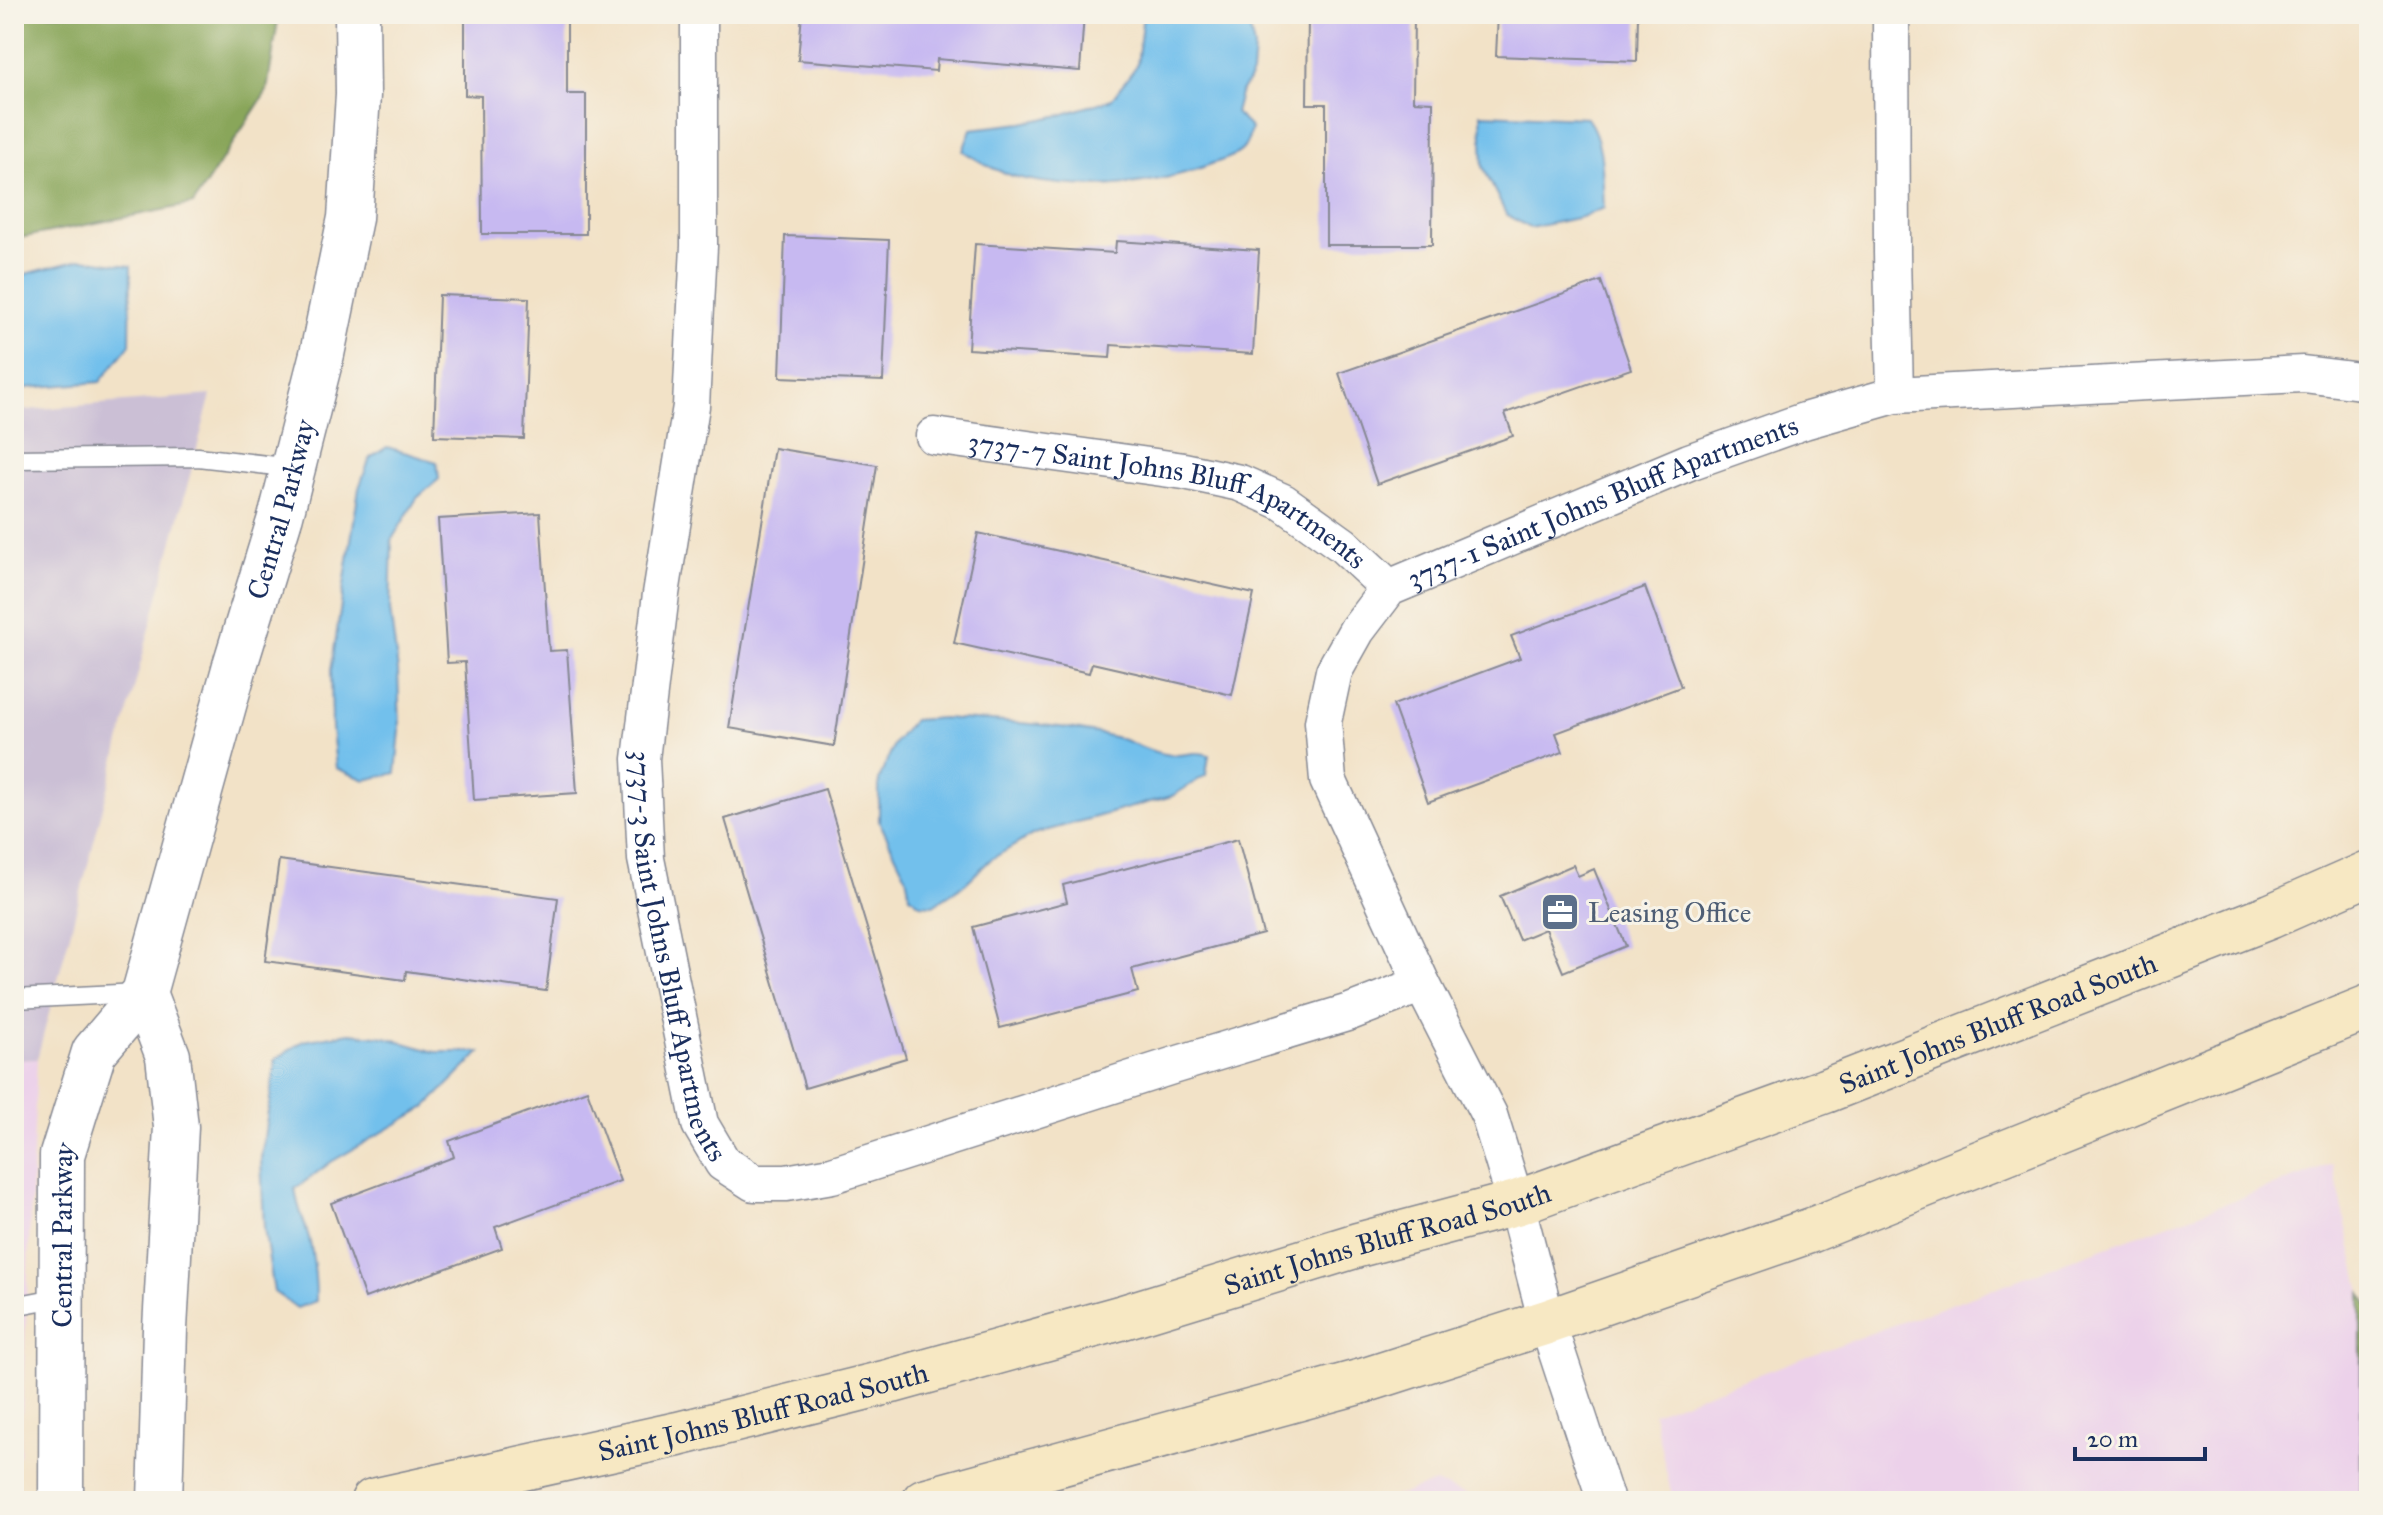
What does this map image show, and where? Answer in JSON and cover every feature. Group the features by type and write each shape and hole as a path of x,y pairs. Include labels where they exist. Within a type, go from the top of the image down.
{"main road":[{"name":"Saint Johns Bluff Road South","path":"373,1501 678,1434 892,1381 1120,1318 1358,1245 1516,1203 1825,1091 2257,922 2369,873"},
{"path":"924,1501 1366,1380 1547,1322 1812,1230 2369,1007"}],"street":[{"name":"Central Parkway","path":"61,1501 62,1155 94,1052 144,993 293,468 322,354 350,218 358,95 357,14"},
{"name":"3737-3 Saint Johns Bluff Apartments","path":"699,14 699,246 691,406 661,594 641,759 646,859 700,1124 723,1163 754,1183 786,1183 832,1175 1350,1012 1422,984"},
{"path":"1891,14 1895,395"},
{"name":"3737-1 Saint Johns Bluff Apartments","path":"1606,1501 1547,1322 1489,1115 1422,984 1328,780 1323,722 1334,671 1357,630 1389,588 1689,462 1804,421 1895,395 2303,374 2369,382"},
{"name":"3737-7 Saint Johns Bluff Apartments","path":"934,436 1184,471 1240,483 1283,502 1343,545 1389,588"},
{"path":"144,993 168,1056 176,1127 160,1501"}],"lane":[{"path":"14,459 198,457 293,468"},
{"path":"14,999 144,993"},
{"path":"14,1306 61,1297"}],"shaded area":[{"path":"211,395 37,1059 14,1060 14,411"},
{"path":"37,1059 20,1456 14,1457 14,1060"},
{"path":"2333,1164 2361,1293 2361,1501 1673,1501 1653,1413"},
{"path":"1435,1483 1484,1501 1381,1501"}],"green space":[{"path":"14,14 279,14 267,91 193,204 14,239"},
{"path":"2361,1293 2369,1305 2369,1501 2361,1501"}],"water":[{"path":"1143,14 1246,14 1254,47 1252,74 1240,94 1235,113 1251,128 1247,143 1239,152 1168,177 1096,186 1016,177 992,168 963,151 971,129 1061,115 1112,99 1137,65"},
{"path":"1481,114 1587,118 1600,149 1604,208 1581,217 1530,228 1506,214 1483,167"},
{"path":"83,259 131,266 130,344 100,382 14,389 14,277"},
{"path":"387,447 437,462 439,479 417,498 392,539 390,610 398,671 400,730 396,773 365,780 336,768 331,670 359,488 370,458"},
{"path":"943,718 1073,729 1114,737 1165,754 1209,755 1206,775 1172,796 1034,834 990,860 965,884 933,905 920,904 910,896 906,876 879,821 879,780 894,744 913,720"},
{"path":"350,1033 385,1037 435,1052 481,1052 426,1107 331,1162 295,1189 311,1246 316,1293 316,1301 297,1308 274,1292 264,1228 261,1158 276,1059 303,1041"}],"building":[{"path":"465,14 567,14 567,94 586,94 586,234 482,234 481,96 465,95"},
{"path":"802,14 1084,14 1080,71 937,59 936,71 798,60"},
{"path":"1308,14 1414,14 1413,101 1433,102 1432,245 1326,245 1326,104 1307,104"},
{"path":"1498,14 1638,14 1637,61 1496,56"},
{"path":"785,236 889,240 883,381 780,377"},
{"path":"1116,241 1259,250 1253,354 1111,345 1110,358 968,349 975,244 1115,253"},
{"path":"1601,281 1631,369 1505,413 1513,436 1377,484 1339,373"},
{"path":"439,295 529,298 524,439 434,436"},
{"path":"774,448 877,465 834,746 729,728"},
{"path":"540,513 549,651 567,650 577,793 474,800 465,662 447,663 438,519"},
{"path":"978,533 1254,594 1232,695 1092,663 1089,673 954,643"},
{"path":"1645,587 1681,687 1556,733 1563,752 1428,802 1393,705 1520,658 1511,636"},
{"path":"825,789 906,1058 805,1088 725,819"},
{"path":"1238,839 1263,934 1132,969 1138,992 1000,1028 973,927 1067,902 1063,885"},
{"path":"279,860 558,898 546,991 406,971 405,980 265,961"},
{"name":"Leasing Office","path":"1573,865 1578,876 1594,869 1626,946 1563,972 1545,929 1519,940 1500,896"},
{"path":"587,1090 620,1181 495,1227 502,1248 365,1298 331,1203 454,1157 449,1141"}],"place":[{"name":"Leasing Office","path":"1560,912"}]}
